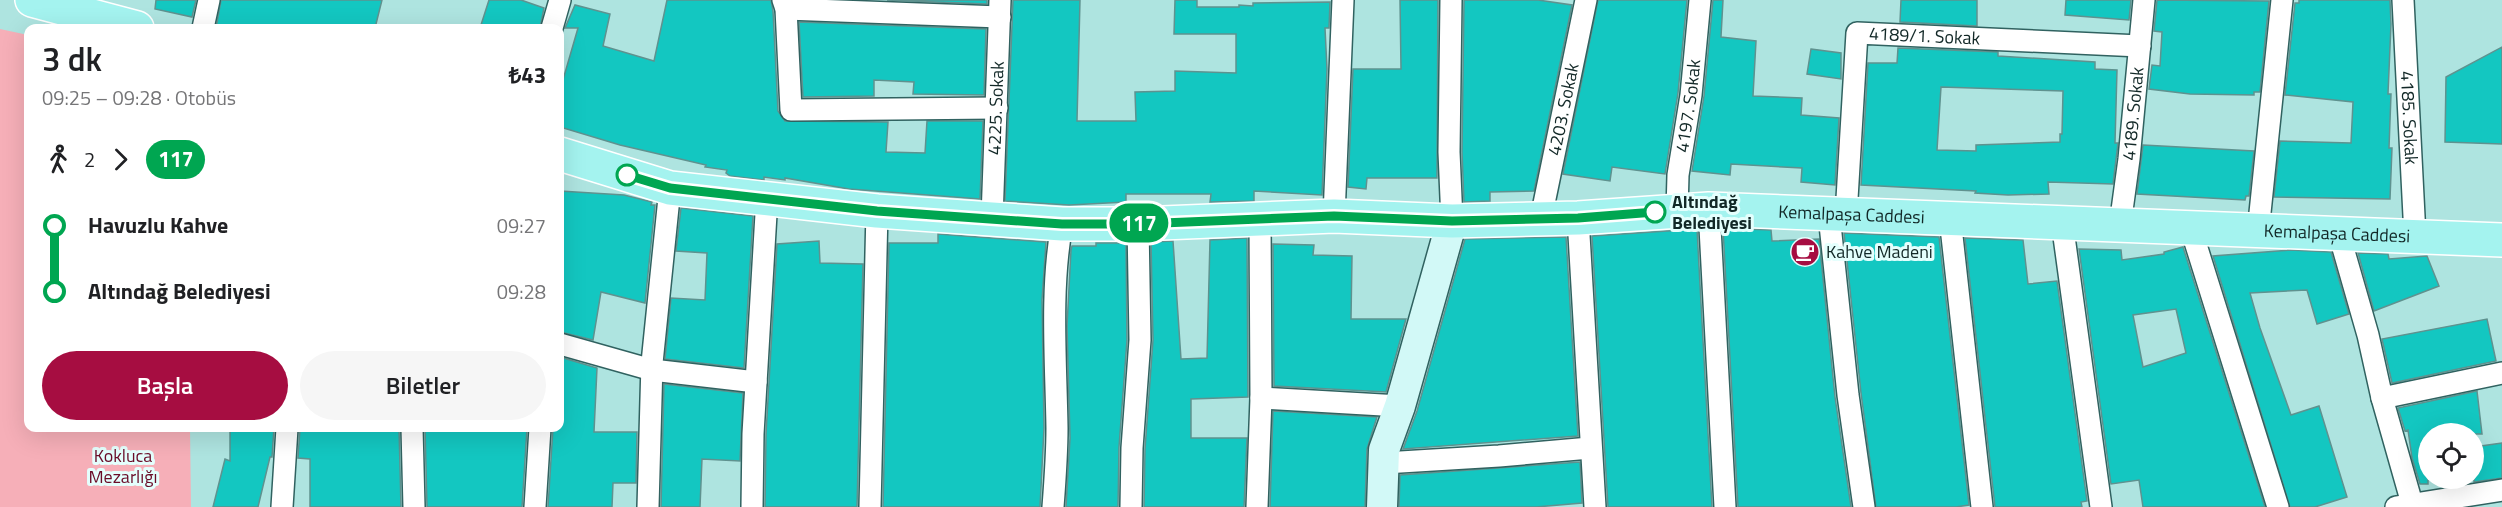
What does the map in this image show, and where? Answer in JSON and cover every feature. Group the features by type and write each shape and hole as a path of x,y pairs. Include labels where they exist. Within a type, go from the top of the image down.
{"main road":[{"path":"32,0 99,9 129,24"},
{"name":"Kemalpaşa Caddesi","path":"564,155 670,188 877,211 1062,224 1138,224 1334,216 1452,221 1578,218 1709,209 2502,240"},
{"path":"1382,507 1384,450 1400,406 1452,221"}],"street":[{"path":"204,24 209,0"},
{"path":"553,24 560,0"},
{"path":"1334,216 1343,0"},
{"path":"1451,0 1449,152 1452,221"},
{"name":"4203. Sokak","path":"1541,218 1586,0"},
{"name":"4197. Sokak","path":"1677,210 1678,175 1691,95 1700,0"},
{"name":"4189. Sokak","path":"2120,225 2129,159 2144,0"},
{"path":"2258,232 2282,0"},
{"name":"4185. Sokak","path":"2403,0 2415,236"},
{"path":"997,108 791,110 784,5 1000,8"},
{"name":"4225. Sokak","path":"992,218 1000,8"},
{"name":"4189/1. Sokak","path":"1837,215 1857,33 2140,46"},
{"path":"648,507 652,370 670,188"},
{"path":"752,507 756,382 767,197"},
{"path":"1709,209 1725,507"},
{"path":"870,507 877,211"},
{"path":"1837,215 1848,395 1864,507"},
{"path":"1578,218 1595,507"},
{"path":"1950,218 1982,507"},
{"path":"1257,507 1261,398 1260,219"},
{"path":"2062,222 2101,507"},
{"path":"1053,507 1057,431 1055,353 1058,245 1062,224"},
{"path":"1131,507 1132,448 1140,340 1138,224"},
{"path":"2191,229 2278,507"},
{"path":"2339,234 2368,335 2407,506 2502,490"},
{"path":"564,345 652,370 756,382"},
{"path":"2382,398 2502,374"},
{"path":"1261,398 1400,406"},
{"path":"282,507 287,432"},
{"path":"412,432 414,507"},
{"path":"535,507 540,432"},
{"path":"1384,463 1590,448"}],"green space":[{"name":"Kokluca Mezarlığı","path":"0,29 24,34 24,432 190,432 191,507 0,507"}],"building":[{"path":"156,0 196,0 192,17 155,9"},
{"path":"221,0 382,0 376,24 217,24"},
{"path":"489,0 521,0 544,8 541,24 481,24"},
{"path":"667,0 771,0 778,111 785,121 888,122 886,152 925,153 927,121 983,121 980,199 849,189 785,178 785,180 764,177 764,180 730,176 726,173 727,170 705,167 706,165 620,145 564,128 564,76 578,28 565,28 575,5 610,14 603,46 654,61"},
{"path":"887,0 987,0 987,4"},
{"path":"1013,0 1080,0 1077,121 1136,121 1135,92 1175,91 1175,71 1236,73 1236,34 1174,34 1175,0 1197,0 1197,7 1253,6 1253,3 1330,2 1329,28 1325,28 1327,69 1322,195 1254,191 1254,201 1210,202 1211,194 1126,194 1126,202 1069,205 1005,201"},
{"path":"1400,0 1438,0 1437,178 1367,178 1366,189 1348,187 1353,69 1401,69"},
{"path":"1464,0 1538,0 1572,5 1534,191 1490,192 1490,201 1464,202 1462,152"},
{"path":"1598,0 1687,0 1678,93 1665,174 1612,167 1610,181 1563,174"},
{"path":"1713,0 1723,0 1721,37 1756,41 1753,96 1802,98 1801,115 1839,118 1835,185 1801,182 1802,168 1731,164 1730,175 1692,171 1704,96"},
{"path":"1901,0 1977,0 1977,26 1900,22"},
{"path":"2066,0 2131,0 2129,20 2065,15"},
{"path":"2157,0 2269,1 2260,92 2254,92 2254,95 2190,94 2149,89 2152,65 2160,66 2162,32 2154,31"},
{"path":"2299,0 2390,0 2388,94 2391,94 2389,148 2392,148 2390,199 2274,197 2280,141 2351,143 2353,102 2285,95 2295,3 2299,3"},
{"path":"799,22 986,29 984,95 913,94 914,82 874,80 874,96 803,97"},
{"path":"2502,47 2502,144 2445,142 2446,77"},
{"path":"1898,48 1998,52 1998,56 2095,62 2095,69 2117,70 2115,143 2118,143 2113,184 2048,182 2049,194 2008,195 1975,193 1976,191 1861,185 1868,63 1897,63","holes":["1941,87 2063,91 2060,142 1976,145 1976,151 1937,150"]},
{"path":"1811,49 1841,53 1841,79 1807,74"},
{"path":"2143,145 2254,151 2249,196 2246,196 2245,200 2137,194"},
{"path":"564,191 624,195 652,202 651,205 655,205 645,303 601,292 593,340 564,333"},
{"path":"681,208 753,216 744,368 665,359 671,298 705,300 707,253 676,251"},
{"path":"1723,228 1771,230 1772,241 1819,239 1835,397 1851,507 1738,507"},
{"path":"1697,229 1712,507 1608,507 1592,236"},
{"path":"1844,233 1939,237 1969,505 1876,507"},
{"path":"938,234 1046,242 1042,300 1044,428 1040,507 883,507 889,243 938,243"},
{"path":"1566,237 1578,436 1403,449 1417,411 1465,239"},
{"path":"1247,238 1248,397 1191,399 1191,438 1247,438 1244,507 1144,507 1145,449 1153,340 1151,242 1173,241 1181,359 1207,358 1210,240"},
{"path":"1965,238 2023,240 2028,284 2057,281 2087,501 2081,502 2082,507 1995,507"},
{"path":"819,241 820,263 863,264 857,507 765,507 766,434 777,244"},
{"path":"1096,243 1126,243 1127,340 1119,447 1118,507 1066,507 1070,438 1067,326 1071,250 1072,246 1096,246"},
{"path":"1273,244 1314,245 1313,255 1352,256 1351,319 1406,319 1386,392 1274,386"},
{"path":"2183,247 2265,507 2143,507 2139,480 2111,484 2079,249 2121,250 2122,260 2164,254 2164,252","holes":["2176,309 2186,353 2143,367 2133,315"]},
{"path":"2290,250 2331,252 2349,314 2317,324 2307,290 2250,293 2291,415 2319,406 2347,497 2315,507 2290,507 2213,256"},
{"path":"2358,253 2388,254 2389,259 2427,256 2439,286 2374,311"},
{"path":"2487,319 2496,361 2392,383 2382,339"},
{"path":"564,358 597,368 594,432 637,432 636,483 613,483 612,507 548,507 553,432 564,432"},
{"path":"664,384 743,393 740,461 702,459 700,507 661,507"},
{"path":"2477,391 2481,423 2418,423 2418,478 2412,458 2408,430 2405,431 2398,408"},
{"path":"1273,411 1377,417 1367,449 1365,507 1270,507"},
{"path":"230,432 274,432 272,457 270,457 258,507 213,507 225,459 230,461"},
{"path":"300,432 399,432 401,507 310,507 310,459 298,458"},
{"path":"425,432 527,432 522,507 427,507"},
{"path":"2502,443 2502,478 2484,481 2484,446"},
{"path":"1580,462 1582,503 1536,507 1399,507 1400,475"}],"bus line":[{"name":"117","path":"627,175 670,188 877,211 1062,224 1138,224 1334,216 1452,221 1578,218 1655,212"}],"place":[{"name":"Altındağ Belediyesi","path":"1655,212"},
{"name":"Kahve Madeni","path":"1805,252"}]}
